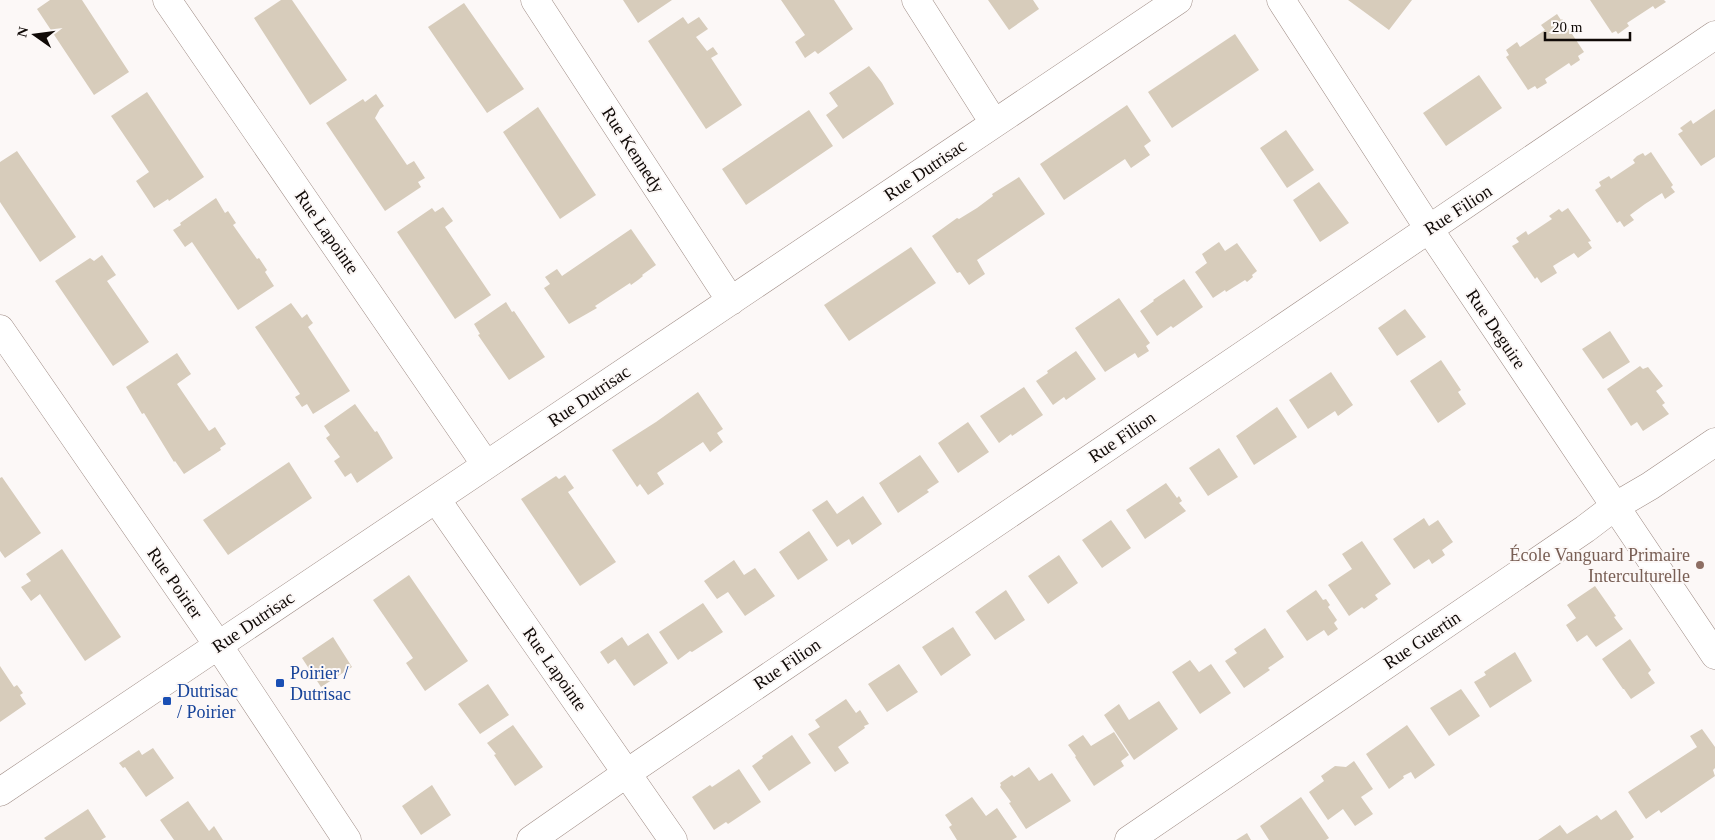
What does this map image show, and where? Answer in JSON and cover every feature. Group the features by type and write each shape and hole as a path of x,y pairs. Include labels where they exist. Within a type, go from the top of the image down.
{"street":[{"name":"Rue Lapointe","path":"167,0 486,465"},
{"name":"Rue Kennedy","path":"535,0 731,300"},
{"path":"916,0 994,124"},
{"name":"Rue Dutrisac","path":"0,792 1178,0"},
{"name":"Rue Deguire","path":"1281,0 1429,229 1614,507 1690,615 1715,655"},
{"name":"Rue Filion","path":"531,840 1715,35"},
{"name":"Rue Poirier","path":"0,328 218,645 347,840"},
{"name":"Rue Guertin","path":"1129,840 1585,529 1614,507 1650,486 1715,442"},
{"name":"Rue Lapointe","path":"436,498 673,840"}],"building":[{"path":"50,0 82,0 129,72 94,95 37,9"},
{"path":"281,0 292,0 347,80 310,105 254,18"},
{"path":"623,0 672,0 638,23"},
{"path":"781,0 834,0 853,29 818,54 815,51 805,58 795,42 805,35"},
{"path":"988,0 1033,0 1039,9 1009,30"},
{"path":"1348,0 1412,0 1389,30"},
{"path":"1590,0 1664,0 1666,2 1655,9 1653,6 1627,23 1629,26 1618,34 1616,31 1612,33"},
{"path":"464,3 524,89 487,113 428,27"},
{"path":"1557,14 1584,52 1578,56 1580,60 1571,66 1569,63 1545,79 1547,83 1537,89 1535,86 1528,90 1506,57 1509,55 1506,50 1517,42 1520,47 1545,30 1541,25"},
{"path":"683,17 688,24 699,17 708,29 696,37 707,51 713,47 718,54 711,58 742,105 706,129 648,41"},
{"path":"1235,34 1259,70 1172,128 1148,92"},
{"path":"869,66 882,83 894,104 843,139 826,115 838,106 829,93"},
{"path":"1479,75 1502,108 1446,146 1423,113"},
{"path":"147,92 204,177 169,201 168,199 154,208 136,181 149,172 111,116"},
{"path":"376,94 384,106 375,118 407,165 414,161 425,178 418,182 421,187 385,211 326,123 363,99 365,102"},
{"path":"1127,105 1151,141 1144,146 1150,155 1131,168 1125,159 1064,200 1040,164"},
{"path":"538,107 596,195 560,219 503,132"},
{"path":"1715,109 1715,157 1701,166 1678,134 1683,131 1680,128 1691,120 1693,124"},
{"path":"809,110 833,146 746,205 722,169"},
{"path":"1286,130 1314,170 1287,188 1260,148"},
{"path":"17,151 76,237 40,262 0,202 0,162"},
{"path":"1651,152 1673,185 1671,187 1675,192 1665,199 1662,193 1645,204 1630,215 1634,220 1624,227 1620,221 1617,223 1595,190 1601,186 1599,182 1609,176 1611,179 1635,163 1633,160 1637,156 1643,153 1645,156"},
{"path":"1019,177 1045,214 977,260 985,274 969,285 960,272 957,273 932,236 957,218 959,219 977,208 993,196 992,194"},
{"path":"1319,182 1349,223 1320,242 1293,200"},
{"path":"216,198 225,213 228,211 236,223 233,225 267,270 265,272 274,286 238,310 192,242 185,247 173,230"},
{"path":"443,207 453,221 445,227 491,295 455,319 397,232 432,208 435,212"},
{"path":"1568,208 1591,241 1588,242 1592,248 1578,258 1574,253 1553,266 1557,273 1541,283 1537,277 1535,279 1512,246 1519,242 1516,238 1526,231 1528,235 1552,219 1549,216 1559,209 1562,212"},
{"path":"631,229 656,265 631,285 630,283 595,306 597,308 569,324 544,288 550,284 545,277 557,269 562,276"},
{"path":"1219,242 1225,251 1237,243 1257,271 1247,282 1245,280 1213,298 1195,272 1207,263 1202,254"},
{"path":"911,247 936,283 849,341 824,305"},
{"path":"102,255 116,275 107,281 149,342 113,366 55,281 90,258 94,261"},
{"path":"1184,279 1203,307 1173,328 1171,326 1157,336 1140,311"},
{"path":"1119,298 1150,343 1146,346 1149,351 1138,358 1135,353 1105,372 1075,328"},
{"path":"506,302 545,357 509,380 478,335 480,334 474,324"},
{"path":"291,303 302,318 307,314 313,323 308,327 350,391 313,414 307,404 302,407 295,397 300,394 255,327"},
{"path":"1405,309 1426,337 1397,356 1378,328"},
{"path":"1610,331 1630,362 1603,379 1582,349"},
{"path":"1076,351 1096,379 1066,400 1064,397 1053,405 1036,381"},
{"path":"177,353 191,374 177,384 209,431 215,427 226,444 220,448 221,450 184,474 174,462 144,413 142,414 126,387"},
{"path":"1441,360 1461,390 1458,392 1466,404 1438,423 1410,381"},
{"path":"1640,366 1643,369 1648,367 1663,386 1656,391 1665,403 1662,405 1669,414 1643,431 1637,422 1631,426 1607,389"},
{"path":"1331,372 1353,405 1338,416 1335,411 1308,429 1289,400"},
{"path":"1024,387 1043,415 999,443 980,416"},
{"path":"698,392 723,429 717,433 723,442 710,452 703,442 657,473 664,484 648,495 640,484 637,487 612,450"},
{"path":"355,404 375,432 377,431 393,458 357,483 351,473 345,477 334,461 340,457 326,438 330,435 324,426"},
{"path":"1277,407 1297,437 1254,465 1236,436"},
{"path":"968,422 989,452 958,473 938,443"},
{"path":"1219,448 1238,477 1208,496 1189,468"},
{"path":"920,455 939,482 927,490 929,492 898,513 879,483"},
{"path":"289,462 312,498 228,555 203,520"},
{"path":"565,475 574,488 568,492 616,562 580,586 521,499 556,476 559,479"},
{"path":"2,477 41,533 5,558 0,551 0,478"},
{"path":"1166,483 1177,498 1179,496 1182,501 1179,503 1186,511 1145,539 1126,510"},
{"path":"863,496 882,524 852,545 849,539 837,547 812,510 827,500 837,514"},
{"path":"1424,518 1429,526 1438,520 1453,542 1442,550 1445,555 1432,564 1429,559 1414,569 1393,539"},
{"path":"1111,520 1131,548 1102,568 1082,540"},
{"path":"809,531 828,560 798,580 779,552"},
{"path":"1362,541 1391,584 1375,595 1378,599 1364,609 1362,607 1349,616 1328,585 1352,569 1342,554"},
{"path":"62,549 121,637 85,661 40,594 31,601 21,587 31,581 26,574"},
{"path":"1059,555 1078,583 1048,604 1028,576"},
{"path":"734,560 744,575 755,568 775,596 745,616 728,592 717,599 704,581"},
{"path":"409,575 468,661 425,691 406,663 413,658 373,600"},
{"path":"1595,586 1623,629 1596,647 1587,635 1577,642 1566,625 1576,618 1567,605"},
{"path":"1006,590 1025,620 995,640 975,612"},
{"path":"1316,590 1323,600 1326,599 1330,605 1328,607 1337,620 1334,623 1338,629 1328,636 1324,630 1307,641 1286,611"},
{"path":"703,603 723,632 678,660 659,632"},
{"path":"953,627 971,655 941,676 922,647"},
{"path":"1265,628 1284,657 1268,668 1270,670 1244,688 1225,661 1237,653 1234,649"},
{"path":"648,633 668,663 634,686 615,659 608,664 600,652 622,637 628,646"},
{"path":"333,637 352,667 321,687 302,658"},
{"path":"1630,639 1651,670 1648,673 1655,683 1631,699 1602,659"},
{"path":"1515,652 1532,681 1490,708 1474,682 1486,675 1484,672"},
{"path":"1190,660 1199,672 1211,664 1231,693 1200,714 1172,672"},
{"path":"899,664 918,692 887,712 868,684"},
{"path":"0,666 14,687 17,685 23,693 20,695 26,704 0,722"},
{"path":"488,684 509,715 480,734 458,704"},
{"path":"1461,689 1480,716 1449,736 1430,708"},
{"path":"846,699 856,713 860,710 869,724 838,747 849,763 835,772 808,734 820,727 815,720"},
{"path":"1159,701 1178,729 1134,760 1104,715 1119,704 1129,720"},
{"path":"513,725 543,767 515,786 494,755 496,754 487,743"},
{"path":"1407,725 1435,765 1415,779 1411,772 1403,776 1404,778 1389,789 1366,754"},
{"path":"1702,729 1715,747 1715,768 1713,770 1715,776 1661,813 1659,810 1646,819 1628,792 1697,747 1690,736"},
{"path":"1114,732 1129,755 1121,761 1124,766 1094,786 1068,745 1083,735 1091,746"},
{"path":"792,735 811,763 769,791 752,766 763,758 762,756"},
{"path":"153,748 174,778 146,797 125,767 123,768 119,763 139,750 142,755"},
{"path":"1354,761 1373,789 1361,797 1373,814 1355,826 1343,809 1328,820 1309,792 1324,781 1321,776 1335,766 1346,767"},
{"path":"1029,767 1039,781 1052,773 1071,801 1026,829 1009,803 1011,802 1000,787 1000,783 1012,775 1014,777"},
{"path":"739,769 761,802 728,824 726,822 714,830 692,797 710,785 712,787"},
{"path":"432,785 451,815 421,835 402,806"},
{"path":"972,797 986,816 997,808 1017,837 1012,840 957,840 949,827 952,825 945,815"},
{"path":"1301,797 1329,838 1326,840 1269,840 1260,826"},
{"path":"188,801 209,831 214,826 223,840 174,840 160,820"},
{"path":"88,809 106,837 101,840 46,840 44,838"},
{"path":"1616,810 1634,837 1630,840 1538,840 1560,825 1567,834 1597,815 1601,820"},
{"path":"1247,833 1251,840 1236,840"}],"place":[{"name":"École Vanguard Primaire Interculturelle","path":"1700,565"},
{"name":"Poirier / Dutrisac","path":"280,683"},
{"name":"Dutrisac / Poirier","path":"167,701"}]}
